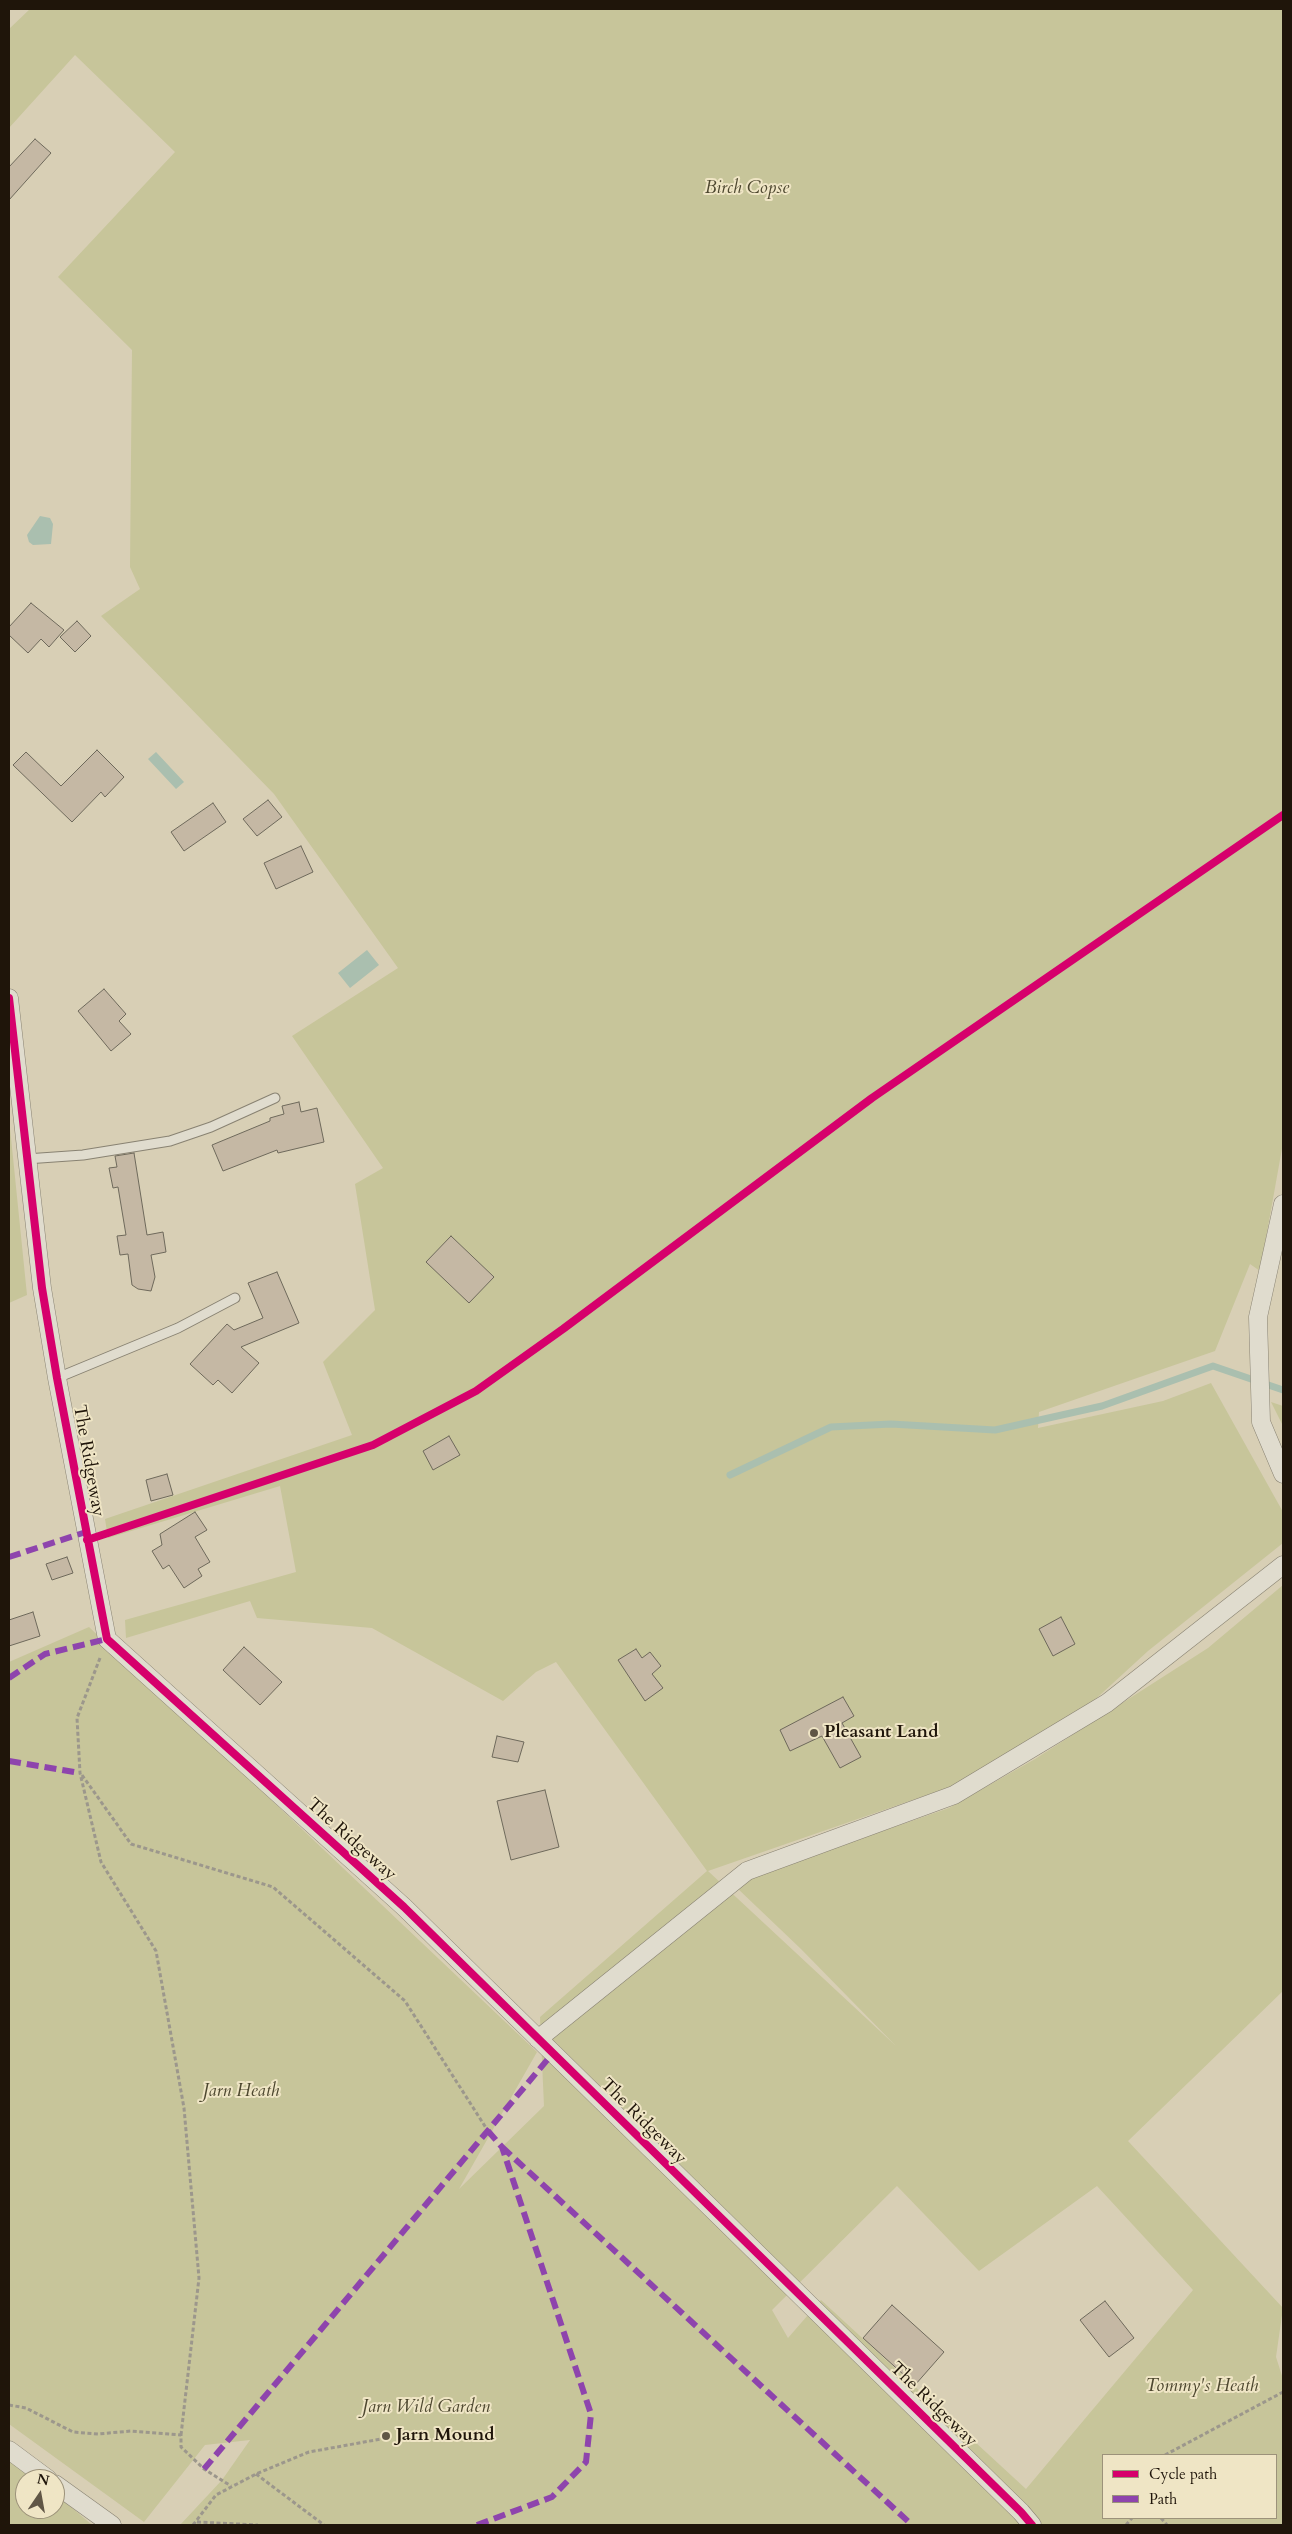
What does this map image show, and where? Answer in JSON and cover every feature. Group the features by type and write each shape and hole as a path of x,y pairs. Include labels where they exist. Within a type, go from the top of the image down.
{"street":[{"name":"The Ridgeway","path":"9,998 26,1159 57,1378 107,1639 404,1906 1021,2512 1032,2525"},
{"path":"1283,1204 1258,1316 1261,1422 1283,1474"},
{"path":"538,2039 747,1871 954,1796 1107,1703 1283,1565"},
{"path":"9,2450 35,2469"},
{"path":"65,2491 112,2525"}],"lane":[{"path":"26,1159 83,1155 170,1141 211,1127 275,1098"},
{"path":"57,1378 178,1328 235,1298"}],"path":[{"path":"107,1639 77,1718 80,1773 101,1862 156,1951 184,2108 199,2278 181,2447 204,2469 231,2486"},
{"path":"80,1773 131,1844 272,1887 405,2001 488,2131"},
{"path":"1167,2454 1283,2392"},
{"path":"9,2405 26,2408 73,2432 98,2434 131,2431 181,2435"},
{"path":"193,2525 216,2495 256,2474 309,2452 381,2439"},
{"path":"256,2474 324,2525"},
{"path":"196,2522 258,2525"}],"green space":[{"path":"30,9 1283,9 1283,1143 1260,1271 1250,1264 1215,1351 1039,1412 1038,1428 1163,1401 1211,1383 1283,1512 1283,1543 1148,1651 1088,1706 950,1787 708,1871 896,2046 801,1949 736,1887 753,1876 949,1808 1035,1759 1208,1648 1283,1585 1283,1991 1128,2141 1283,2308 1276,2357 1283,2379 1283,2525 180,2525 222,2480 250,2440 205,2445 144,2522 9,2424 9,1662 89,1627 537,2052 459,2189 544,2106 540,2017 707,1871 556,1662 536,1672 503,1701 372,1628 257,1618 250,1601 126,1638 125,1620 296,1572 280,1486 108,1538 105,1519 352,1435 323,1362 375,1310 355,1184 383,1168 292,1036 398,968 274,794 101,616 140,589 130,567 132,350 58,277 175,152 75,55 9,128 9,29","holes":["897,2186 979,2271 1097,2186 1193,2290 1026,2489 821,2300 788,2338 772,2310"]},
{"path":"9,1129 27,1295 9,1303"},
{"path":"1271,1402 1283,1406 1283,1426"},
{"path":"9,2456 25,2469 15,2469 15,2519 65,2519 65,2502 92,2525 9,2525"}],"shaded area":[{"path":"40,516 50,518 53,524 51,544 33,545 29,542 27,535"},
{"path":"156,752 184,782 176,789 148,759"},
{"path":"367,950 379,965 350,988 338,973"}],"building":[{"path":"35,139 51,153 9,200 9,167"},
{"path":"31,603 64,630 49,647 41,639 28,653 9,635 9,627"},
{"path":"77,621 91,636 75,652 60,637"},
{"path":"97,750 124,777 105,797 101,792 72,822 13,765 26,752 61,786"},
{"path":"268,800 282,817 257,836 243,819"},
{"path":"213,803 226,822 184,851 171,832"},
{"path":"301,846 313,872 276,889 264,863"},
{"path":"104,989 126,1014 119,1021 131,1034 111,1051 78,1011"},
{"path":"299,1102 301,1112 317,1108 324,1142 278,1153 277,1150 223,1171 212,1145 270,1121 270,1118 284,1114 282,1106"},
{"path":"134,1153 147,1235 163,1232 166,1252 151,1255 155,1277 151,1291 138,1289 132,1285 128,1254 120,1255 117,1236 126,1235 118,1187 113,1188 109,1168 117,1167 115,1156"},
{"path":"451,1236 494,1277 469,1303 426,1262"},
{"path":"277,1272 299,1323 241,1347 259,1363 232,1393 218,1380 213,1385 190,1364 227,1324 234,1330 263,1318 248,1283"},
{"path":"449,1436 460,1455 433,1470 423,1451"},
{"path":"167,1474 173,1495 151,1501 146,1480"},
{"path":"195,1512 207,1530 195,1537 210,1562 198,1569 202,1576 184,1588 169,1565 163,1569 152,1551 162,1545 160,1534"},
{"path":"67,1557 73,1573 52,1580 46,1564"},
{"path":"33,1612 40,1636 9,1646 9,1620"},
{"path":"1061,1617 1075,1644 1053,1656 1039,1629"},
{"path":"244,1647 282,1682 260,1705 223,1670"},
{"path":"636,1649 642,1658 650,1652 661,1666 652,1674 663,1688 645,1701 618,1660"},
{"name":"Pleasant Land","path":"843,1697 854,1716 842,1723 861,1757 840,1768 822,1736 790,1751 780,1730"},
{"path":"497,1736 524,1742 518,1762 492,1757"},
{"path":"545,1790 559,1847 511,1860 497,1801"},
{"path":"1105,2301 1134,2338 1109,2357 1080,2320"},
{"path":"892,2305 944,2352 915,2385 863,2338"}],"waterway":[{"path":"730,1475 831,1427 891,1424 995,1430 1102,1406 1213,1366 1283,1390"}],"marked path":[{"path":"9,1557 86,1532"},
{"path":"9,1678 45,1654 107,1639"},
{"path":"9,1761 80,1773"},
{"path":"204,2469 553,2053"},
{"path":"477,2525 552,2497 586,2462 591,2414 502,2147 488,2131"},
{"path":"502,2147 912,2525"}],"cycle path":[{"path":"87,1540 373,1445 476,1391 563,1329 872,1098 1283,815"},
{"path":"9,998 42,1288 57,1378 107,1639 404,1907 1021,2512 1032,2525"}],"place":[{"name":"Pleasant Land","path":"814,1733"},
{"name":"Jarn Mound","path":"386,2436"}],"park label":[{"name":"Birch Copse","path":"747,189"},
{"name":"Jarn Heath","path":"241,2092"},
{"name":"Tommy's Heath","path":"1202,2387"},
{"name":"Jarn Wild Garden","path":"426,2408"}]}
